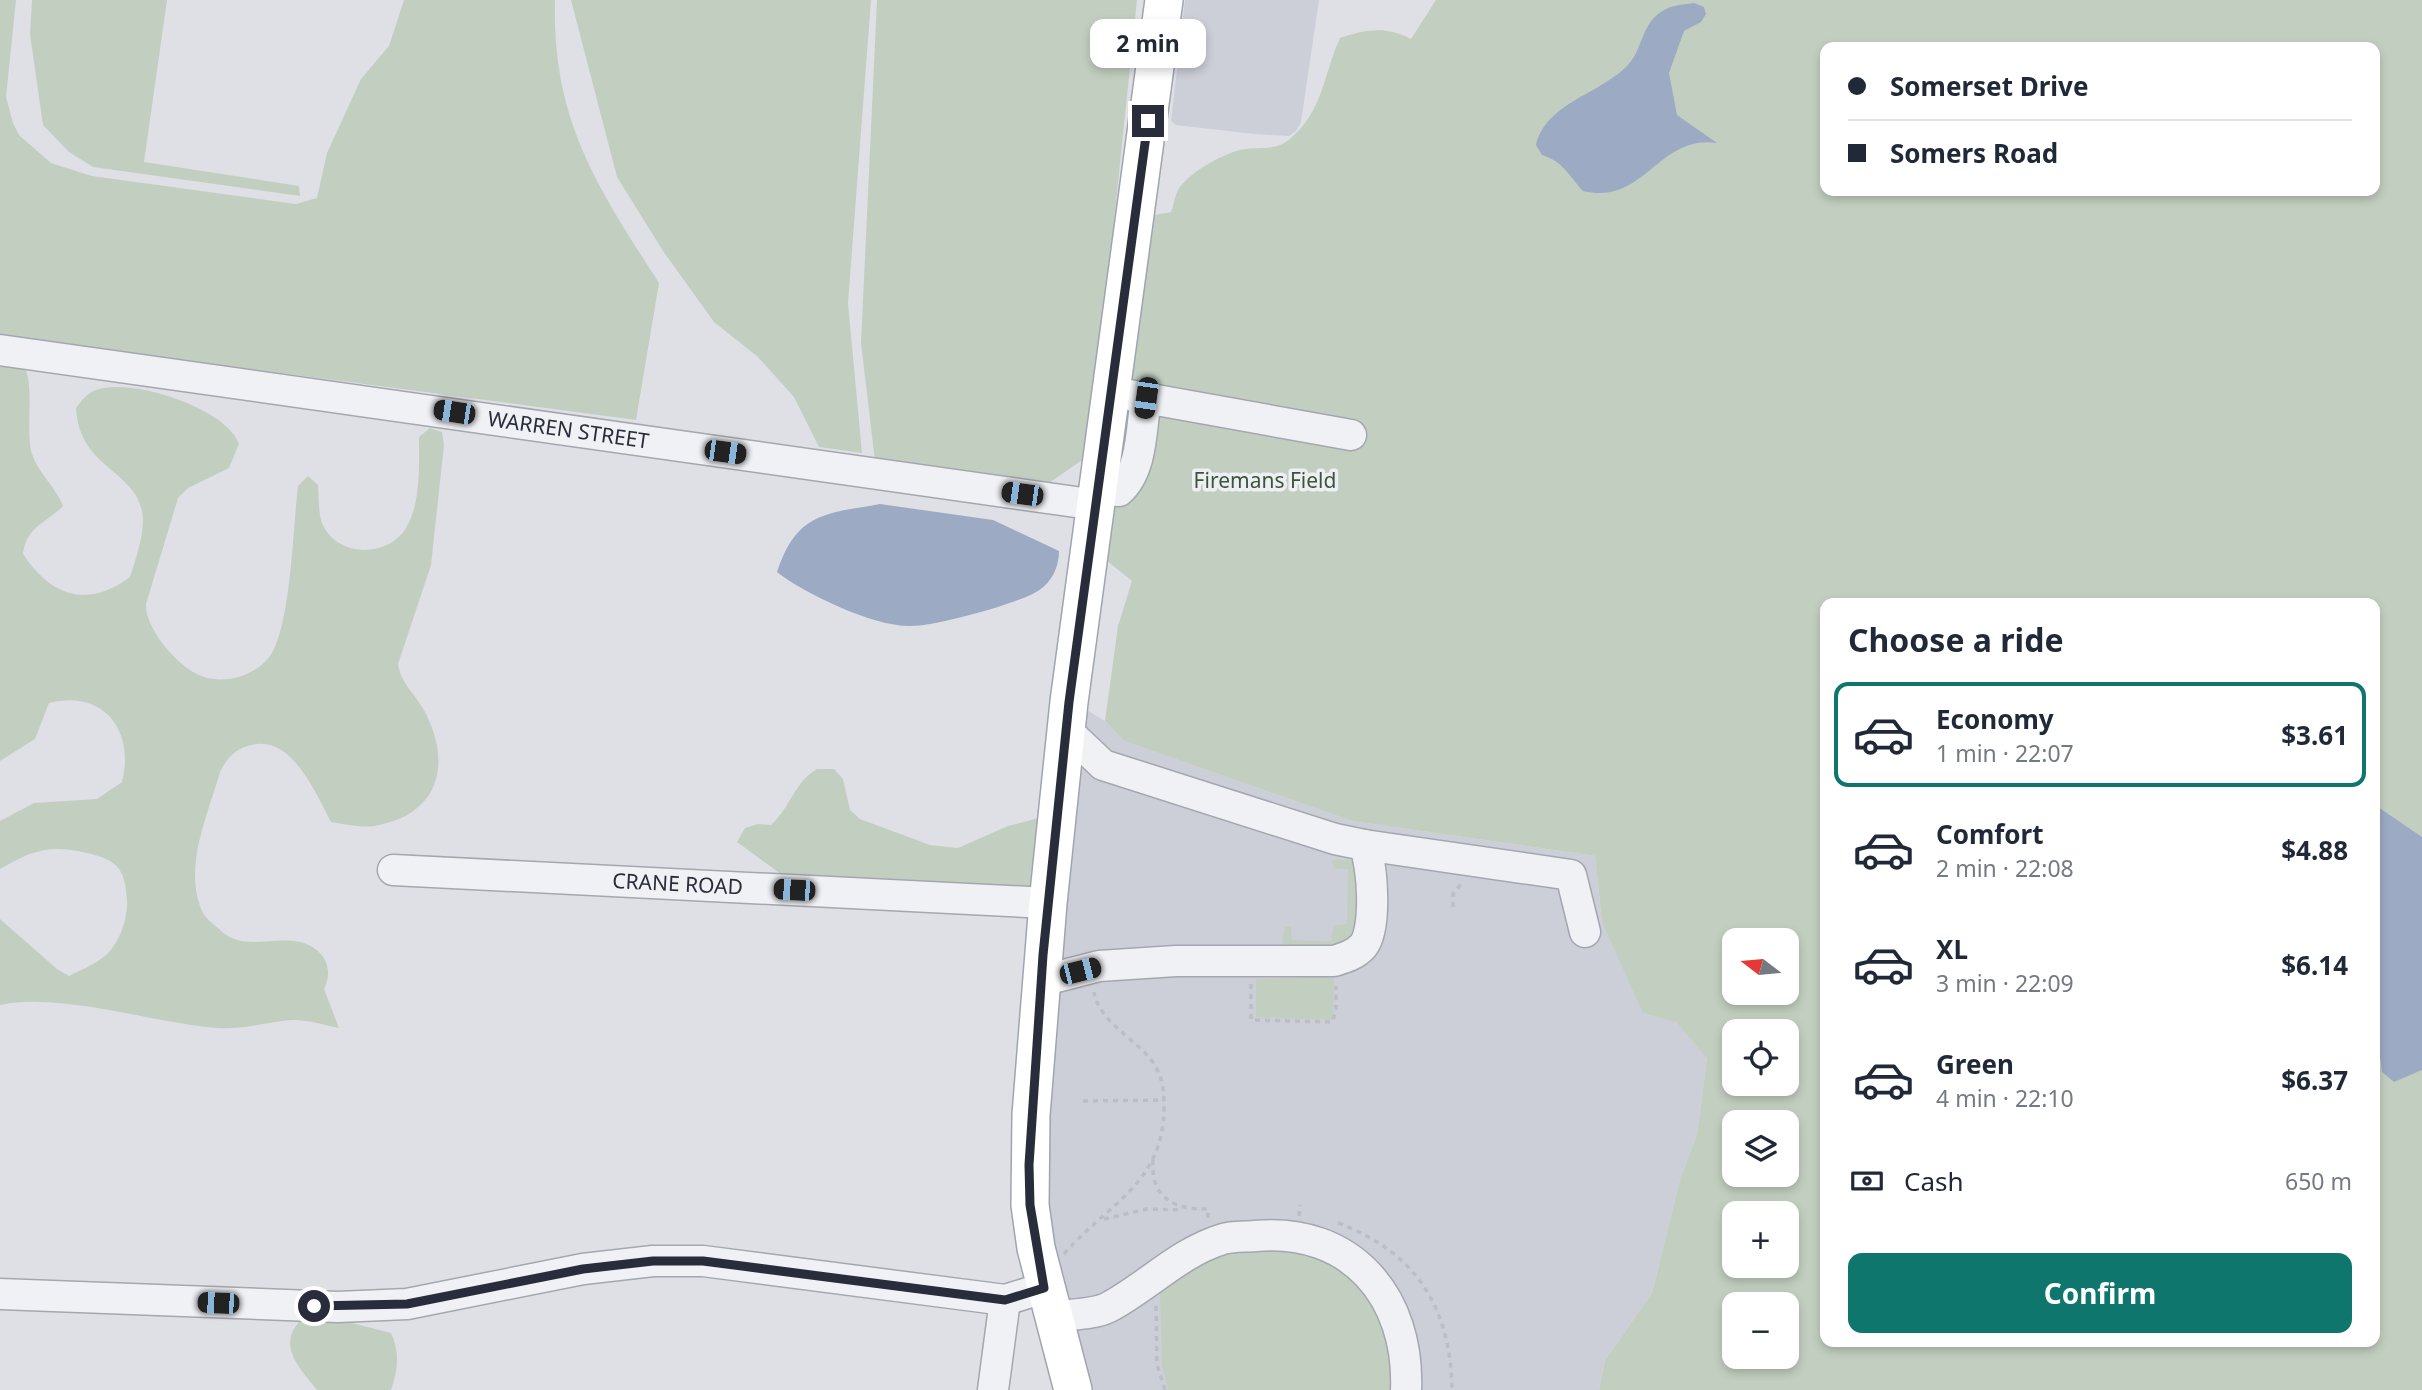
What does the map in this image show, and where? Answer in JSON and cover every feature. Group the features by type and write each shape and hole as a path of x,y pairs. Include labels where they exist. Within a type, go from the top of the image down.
{"main road":[{"path":"1073,1390 1048,1302 1030,1205 1029,1165 1041,981 1066,730 1098,497 1129,395 1164,0"}],"street":[{"name":"WARREN STREET","path":"0,350 1098,497"},
{"path":"1129,395 1351,435"},
{"path":"1066,730 1104,765 1335,839 1571,875 1586,932"},
{"path":"1041,981 1099,966 1176,961 1334,961 1348,957 1362,947 1371,926 1370,858 1364,845"},
{"name":"CRANE ROAD","path":"393,870 1048,904"},
{"path":"0,1294 338,1307 407,1304 583,1269 653,1261 703,1261 1005,1300 1107,1309 1193,1251 1224,1238 1278,1233 1314,1240 1338,1249 1368,1272 1392,1308 1407,1373 1406,1390"},
{"path":"993,1390 1005,1300"}],"path":[{"path":"1250,975 1251,1020 1332,1022 1336,1011 1336,973"},
{"path":"1062,1256 1129,1191 1153,1158 1162,1135 1164,1087 1157,1067 1104,1013 1094,998 1093,990 1100,986"},
{"path":"1083,1101 1164,1100"},
{"path":"1153,1158 1154,1175 1162,1193 1170,1203 1185,1210"},
{"path":"1101,1221 1112,1215 1147,1209 1208,1209"},
{"path":"1155,1294 1157,1365 1165,1390"}],"shaded area":[{"path":"1185,0 1319,0 1301,122 1296,131 1289,136 1254,134 1176,125 1171,121"},
{"path":"1082,707 1105,721 1124,741 1352,821 1595,856 1602,922 1676,1022 1707,1057 1697,1135 1680,1179 1652,1293 1605,1360 1599,1390 1086,1390 1043,1241 1040,1137"}],"green space":[{"path":"0,0 16,0 6,97 13,123 19,135 51,163 92,176 296,204 317,198 327,153 361,79 389,46 404,0 555,0 556,43 561,81 570,117 598,182 659,283 636,420 0,336"},
{"path":"32,0 167,0 144,162 299,186 300,196 93,167 69,152 43,125 30,34"},
{"path":"571,0 871,0 848,303 862,453 819,447 794,397 758,357 714,322 663,251 617,177"},
{"path":"877,0 1137,0 1094,414 1085,458 1049,483 875,461 861,343"},
{"name":"Firemans Field","path":"1436,0 2422,0 2422,1390 1599,1390 1605,1360 1652,1293 1680,1179 1697,1135 1707,1058 1676,1022 1643,1013 1602,922 1595,856 1352,821 1124,741 1105,721 1118,626 1132,581 1106,560 1149,216 1171,212 1180,187 1192,175 1216,160 1240,150 1279,146 1291,138 1302,127 1317,103 1340,38 1376,30 1393,32 1411,39"},
{"path":"0,355 22,366 27,375 32,454 63,506 32,531 23,554 45,580 71,593 99,593 130,577 143,526 140,503 132,490 87,445 80,429 76,408 84,398 96,390 111,387 153,392 197,408 231,431 239,444 229,468 188,488 178,498 146,604 150,623 177,660 193,672 214,679 238,677 248,673 258,668 273,651 288,594 298,486 308,476 318,485 322,523 338,542 362,550 387,545 398,538 411,518 418,484 419,437 430,428 442,432 444,445 431,565 398,664 402,678 426,714 438,753 438,771 425,800 412,812 395,821 374,826 331,822 310,783 291,758 266,744 246,746 229,758 220,772 199,842 195,878 197,896 204,915 226,935 235,939 254,942 294,941 318,951 327,964 324,989 339,1028 297,1020 217,1028 50,1002 0,1005 0,919 57,969 69,976 96,962 110,951 120,934 127,907 124,880 118,867 97,856 74,850 42,850 0,869 0,821 34,803 97,799 122,782 125,763 124,746 111,718 100,708 85,702 68,700 49,703 35,739 0,761"},
{"path":"817,769 834,769 843,779 850,810 860,819 930,845 958,848 1008,826 1039,818 1039,893 786,878 737,842 745,828 758,824 771,825 803,780"},
{"path":"1331,861 1352,861 1354,867 1358,887 1358,910 1353,935 1341,948 1287,948 1282,943 1285,926 1291,927 1292,940 1331,941 1333,926 1347,924 1348,869 1334,868"},
{"path":"1334,978 1333,1020 1256,1017 1256,979"},
{"path":"1219,1249 1317,1249 1381,1305 1396,1390 1168,1390 1162,1366 1160,1289"},
{"path":"299,1322 352,1323 391,1333 397,1361 391,1390 317,1390 298,1366 291,1349 290,1340"}],"water":[{"path":"1694,3 1704,7 1706,14 1701,22 1684,31 1669,73 1677,115 1717,143 1697,143 1679,149 1622,189 1604,193 1583,191 1561,165 1542,155 1536,145 1542,130 1562,109 1628,65 1648,26 1658,14 1671,7"},
{"path":"880,504 993,520 1059,551 1058,563 1051,579 1038,591 1027,596 955,619 909,626 894,625 859,615 804,590 777,572 794,537 815,519 844,510"},
{"path":"2380,808 2422,837 2422,1070 2394,1082 2382,1072"}],"route":[{"path":"314,1306 407,1304 583,1269 653,1261 703,1261 836,1276 1005,1300 1044,1288 1030,1205 1029,1165 1043,955 1069,702 1148,121"}]}
